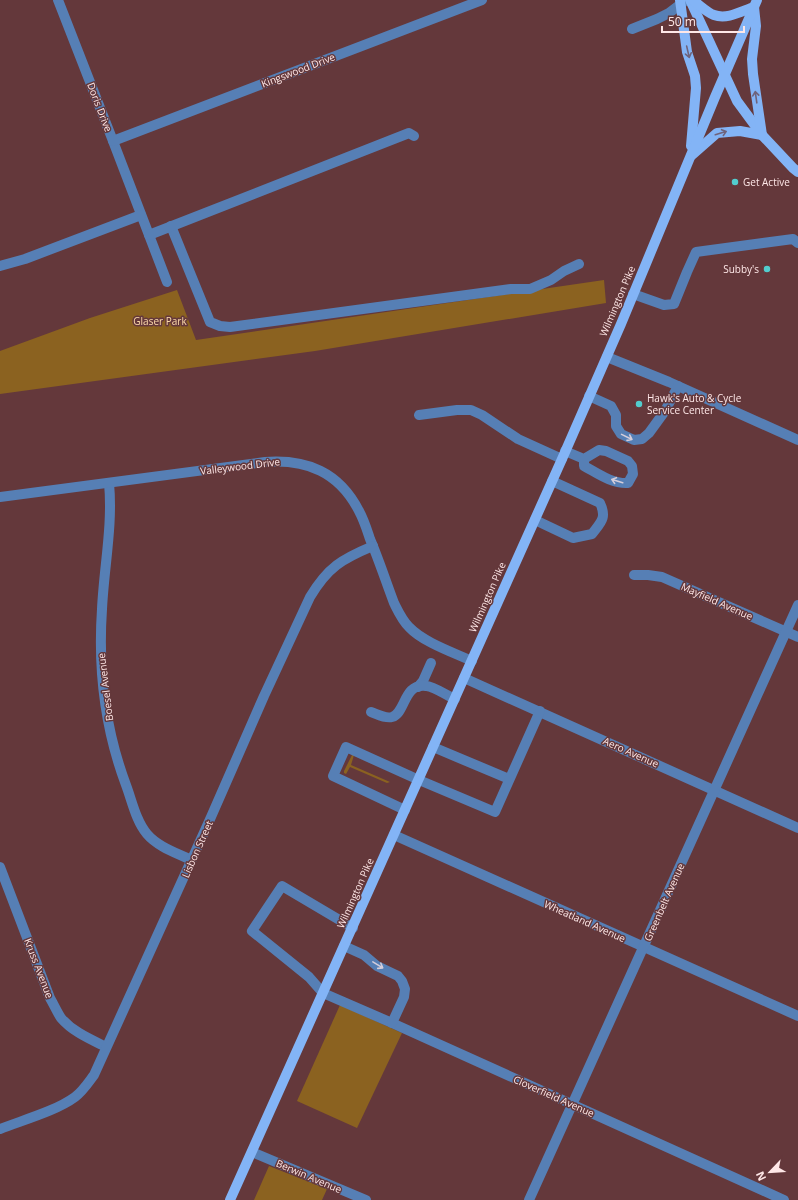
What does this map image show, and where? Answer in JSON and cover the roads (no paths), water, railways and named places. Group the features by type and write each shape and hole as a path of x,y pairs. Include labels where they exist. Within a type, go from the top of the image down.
{"main road":[{"path":"686,1 721,17 736,14 756,3 756,26 752,59 762,135"},
{"path":"686,1 737,101 762,135 798,172"},
{"path":"686,1 687,52 695,76 696,88 690,156"},
{"name":"Wilmington Pike","path":"230,1200 590,396 724,75 756,3"},
{"path":"690,156 717,133 740,130 762,135"}],"street":[{"name":"Doris Drive","path":"58,0 167,282"},
{"name":"Kingswood Drive","path":"113,141 482,0"},
{"path":"632,29 669,13 686,1"},
{"path":"149,235 410,133 414,136"},
{"path":"0,266 25,259 141,215"},
{"path":"171,226 210,322 220,326 230,327 511,289 530,289 579,264"},
{"path":"633,294 664,305 674,304 686,272 696,252 793,239 798,243"},
{"path":"606,357 678,386 798,440"},
{"path":"590,396 612,406 616,415 616,426 621,434 634,440 642,439 650,433 665,411 678,386"},
{"path":"419,415 457,410 471,410 482,415 518,439 564,455 584,459 600,450 606,451 628,461 632,466 633,474 628,483 612,480 584,466 584,459"},
{"name":"Valleywood Drive","path":"0,497 265,462 295,462 312,467 327,474 338,482 350,496 359,511 394,603 408,627 421,638 472,661"},
{"path":"535,520 573,538 592,534 603,518 603,510 600,503 552,481"},
{"name":"Boesel Avenue","path":"109,483 110,508 100,648 106,711 114,749 123,778 141,825 155,842 191,860"},
{"name":"Lisbon Street","path":"0,1129 66,1103 85,1087 94,1075 310,597 317,585 328,572 352,555 373,546"},
{"name":"Mayfield Avenue","path":"634,575 662,577 681,584 798,637"},
{"name":"Greenbelt Avenue","path":"529,1200 798,604"},
{"path":"418,687 430,663"},
{"name":"Aero Avenue","path":"464,678 798,828"},
{"path":"371,712 382,717 391,718 397,715 410,690 418,687 427,686 455,699"},
{"path":"405,810 333,776 346,747 418,780 495,812 540,711"},
{"path":"434,747 509,779"},
{"name":"Wheatland Avenue","path":"394,835 798,1016"},
{"name":"Kruss Avenue","path":"0,867 50,998 60,1016 68,1026 106,1047"},
{"path":"323,993 309,977 252,931 282,886 352,928"},
{"path":"344,946 364,955 376,966 398,976 402,980 405,989 404,997 392,1023"},
{"name":"Cloverfield Avenue","path":"323,993 784,1200"},
{"name":"Berwin Avenue","path":"252,1152 366,1200"}],"place":[{"name":"Get Active","path":"735,182"},
{"name":"Subby's","path":"767,269"},
{"name":"Hawk's Auto & Cycle Service Center","path":"639,404"}],"park label":[{"name":"Glaser Park","path":"160,321"}]}
